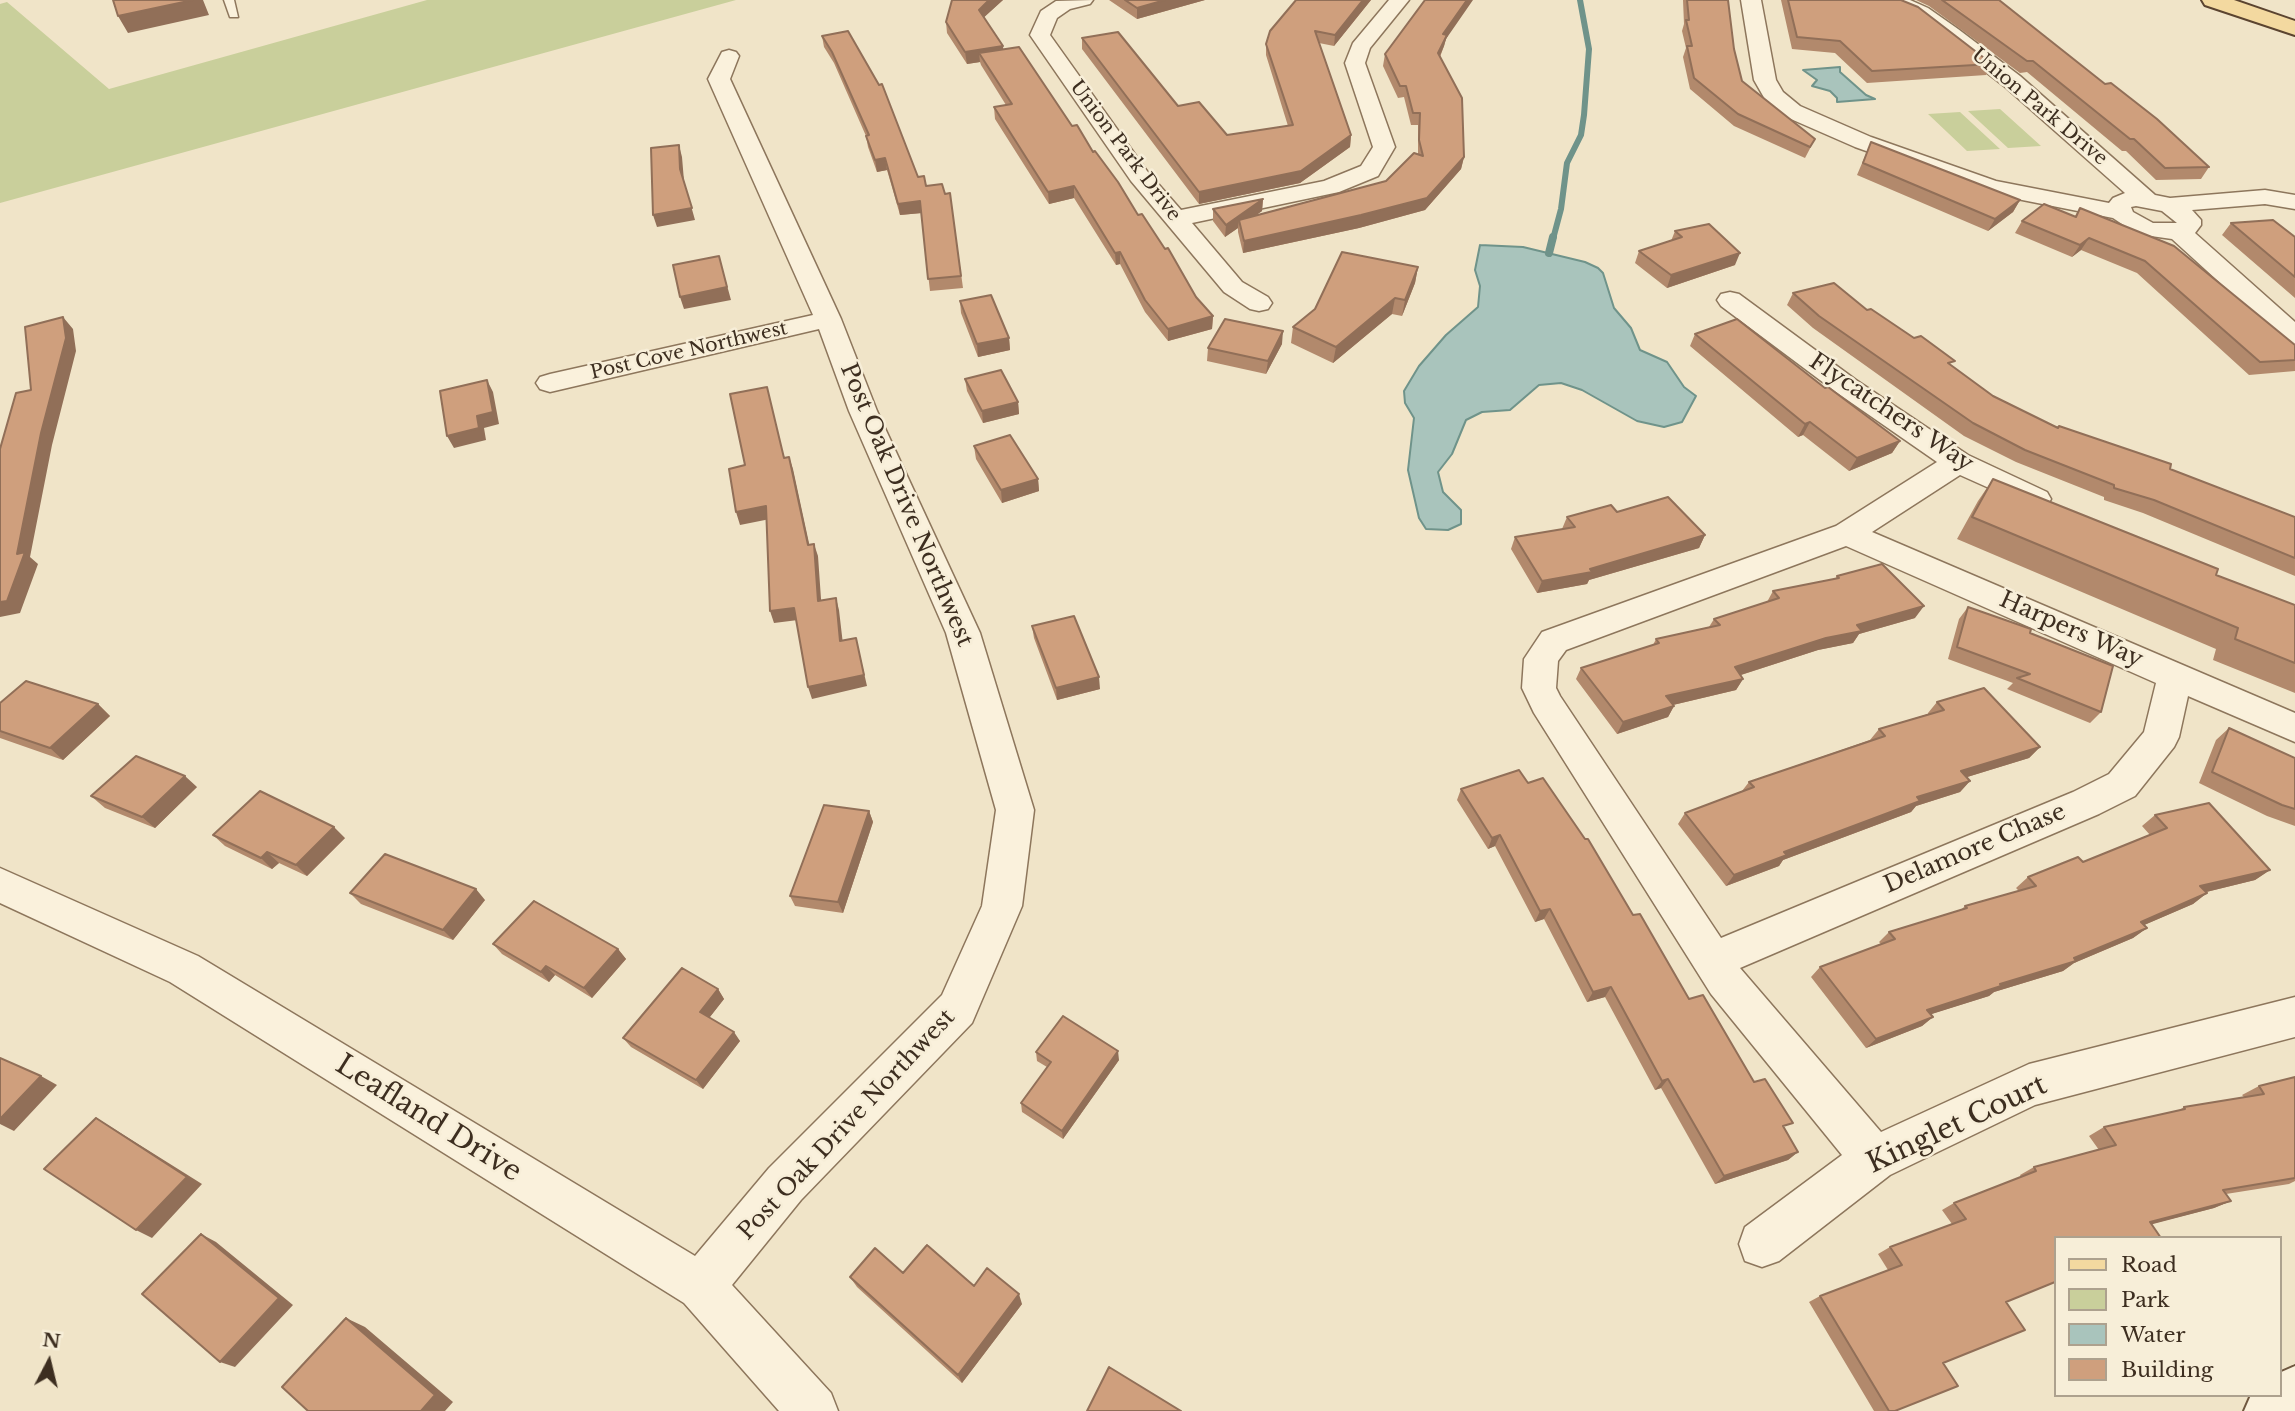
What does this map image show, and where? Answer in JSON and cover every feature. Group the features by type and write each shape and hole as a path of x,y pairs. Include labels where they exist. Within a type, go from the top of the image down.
{"main road":[{"path":"2213,0 2295,28"},
{"path":"2272,1411 2295,1394"}],"street":[{"name":"Union Park Drive","path":"1083,0 1063,5 1048,15 1040,35 1139,176 1233,287 1259,303"},
{"path":"1175,219 1331,187 1370,171 1384,147 1355,63 1360,47 1399,0"},
{"path":"1751,0 1765,80 1774,96 1792,111 1863,142 1990,187 2122,213"},
{"name":"Union Park Drive","path":"1893,0 1921,12 1951,33 2146,199"},
{"name":"Post Oak Drive Northwest","path":"701,1286 785,1184 957,1009 1002,906 1015,810 963,633 863,411 828,319 719,79 729,55"},
{"path":"2294,202 2279,209 2207,214 2179,219 2146,229 2135,224 2119,208 2121,202 2134,198 2146,199 2179,219 2295,336"},
{"name":"Flycatchers Way","path":"1730,300 1846,386 1958,462 2059,510"},
{"name":"Post Cove Northwest","path":"550,383 828,319"},
{"path":"1874,1159 1726,981 1546,703 1539,688 1541,659 1554,641 1847,534 1958,462"},
{"name":"Harpers Way","path":"1847,534 2295,728"},
{"name":"Delamore Chase","path":"1713,960 2086,803 2122,785 2161,737 2175,676"},
{"name":"Leafland Drive","path":"0,884 184,969 701,1286 813,1411"},
{"name":"Kinglet Court","path":"1762,1244 1874,1159 2029,1085 2295,1017"}],"lane":[{"path":"229,0 234,15"}],"green space":[{"path":"427,0 736,0 0,203 0,4 7,2 109,89"},
{"path":"2000,109 2041,146 2008,148 1968,111"},
{"path":"1960,112 2000,149 1967,151 1928,114"}],"water":[{"path":"1840,67 1840,72 1866,95 1875,99 1837,102 1837,98 1830,91 1812,86 1817,80 1803,70"},
{"path":"1480,245 1523,247 1585,262 1598,268 1603,273 1614,308 1631,328 1640,350 1667,362 1684,387 1696,396 1682,422 1664,427 1637,421 1582,390 1561,383 1539,385 1510,410 1482,412 1466,420 1452,454 1438,472 1443,492 1461,510 1461,524 1448,530 1426,529 1419,518 1408,470 1414,418 1405,403 1404,391 1419,366 1446,335 1478,307 1480,286 1475,270"}],"building":[{"path":"113,0 193,0 118,16"},
{"path":"952,0 989,0 979,10 1003,46 965,52 946,22"},
{"path":"1125,0 1165,0 1137,8"},
{"path":"1296,0 1363,0 1335,35 1315,31 1351,135 1301,171 1199,192 1082,38 1118,32 1178,106 1199,102 1227,135 1293,125 1266,44 1270,31"},
{"path":"1425,0 1467,0 1443,34 1447,35 1438,53 1462,98 1464,157 1427,198 1244,241 1239,220 1386,181 1414,153 1423,156 1419,140 1420,113 1413,113 1406,86 1400,86 1385,54"},
{"path":"1687,0 1728,0 1734,49 1742,81 1815,139 1810,147 1738,114 1694,78 1687,46 1692,46 1686,20 1689,20"},
{"path":"1788,0 1901,0 1918,7 1992,64 1872,71 1840,41 1797,37"},
{"path":"1942,0 1999,0 2105,84 2111,83 2157,119 2209,167 2165,168 2134,139 2130,139 2033,61 2027,61"},
{"path":"848,31 879,85 882,84 918,177 924,176 926,186 942,184 945,194 950,193 961,276 928,279 920,201 898,204 885,158 875,160 866,136 869,135 832,52 822,36"},
{"path":"1019,47 1072,126 1077,125 1138,215 1142,214 1165,249 1168,248 1196,297 1213,316 1168,329 1145,300 1120,252 1115,253 1074,186 1048,192 994,107 1012,104 979,53"},
{"path":"1871,142 2020,200 1995,219 1863,163"},
{"path":"679,145 680,169 692,208 653,215 651,148"},
{"path":"1263,199 1226,225 1213,209"},
{"path":"2044,204 2076,217 2080,208 2174,246 2295,345 2295,360 2260,362 2145,261 2089,238 2080,245 2022,221"},
{"path":"2273,220 2295,237 2295,277 2231,223"},
{"path":"1709,224 1740,253 1671,275 1639,251 1682,237 1675,231"},
{"path":"1342,252 1418,267 1405,300 1395,298 1336,347 1293,327 1315,309"},
{"path":"719,256 727,287 680,297 673,265"},
{"path":"1834,283 1867,310 1871,309 1914,338 1921,336 1955,361 1948,363 1993,396 2058,428 2059,426 2171,464 2170,469 2295,517 2295,558 2154,500 2114,488 2114,485 2025,450 1973,423 1819,316 1793,293"},
{"path":"991,295 1009,338 977,344 960,301"},
{"path":"63,317 66,338 41,433 17,554 25,552 7,601 0,602 0,449 16,393 31,390 25,327"},
{"path":"1225,319 1283,331 1268,361 1208,348"},
{"path":"1737,319 1825,388 1828,387 1900,441 1857,458 1810,422 1805,424 1695,334"},
{"path":"1001,370 1018,402 982,411 965,379"},
{"path":"487,380 493,412 477,416 479,428 447,436 440,391"},
{"path":"767,387 784,458 789,457 808,545 814,544 818,601 836,598 840,641 856,638 864,675 808,687 794,608 770,611 766,506 736,512 729,469 745,465 730,394"},
{"path":"1010,435 1038,479 1001,490 974,446"},
{"path":"1993,479 2218,569 2216,575 2295,605 2295,663 2235,639 2238,628 1972,517"},
{"path":"1668,497 1705,535 1590,569 1592,572 1542,581 1515,537 1575,527 1567,517 1611,505 1617,512"},
{"path":"1882,564 1924,606 1857,625 1862,631 1826,638 1735,667 1743,679 1666,696 1674,706 1623,722 1581,668 1659,643 1656,639 1720,625 1714,619 1779,598 1773,591 1839,578 1837,576"},
{"path":"1968,607 2031,629 2030,633 2113,666 2101,712 2017,678 2030,674 1957,647"},
{"path":"1074,616 1099,677 1056,688 1032,626"},
{"path":"26,681 98,704 50,748 0,731 0,703"},
{"path":"1984,688 2040,747 1961,771 1970,781 1917,797 1920,801 1784,852 1787,855 1734,875 1685,813 1754,787 1749,782 1885,736 1879,729 1944,710 1937,702"},
{"path":"2229,728 2295,758 2295,809 2212,772"},
{"path":"136,756 185,776 142,817 91,796"},
{"path":"1519,770 1528,783 1543,778 1585,839 1588,839 1633,915 1640,914 1689,999 1703,995 1754,1082 1765,1079 1793,1123 1783,1126 1798,1152 1724,1176 1668,1079 1662,1081 1611,987 1593,992 1550,909 1540,911 1500,835 1492,838 1461,789"},
{"path":"260,791 334,827 296,865 267,852 261,858 213,835"},
{"path":"2209,803 2270,870 2200,886 2207,893 2141,922 2147,928 2074,958 2076,961 1927,1010 1933,1017 1876,1039 1820,967 1895,939 1889,932 1967,908 1965,906 2036,886 2028,877 2078,857 2083,862 2167,828 2155,815"},
{"path":"824,805 869,811 838,902 790,896"},
{"path":"385,854 476,889 443,930 350,893"},
{"path":"534,901 618,949 584,988 546,966 541,972 493,944"},
{"path":"682,968 718,989 700,1012 734,1032 696,1080 623,1038"},
{"path":"1063,1016 1118,1051 1062,1131 1021,1103 1051,1062 1036,1052"},
{"path":"0,1058 41,1076 0,1119"},
{"path":"2295,1077 2295,1178 2223,1190 2231,1201 2150,1222 2160,1236 2054,1236 2054,1282 2006,1302 2025,1330 1943,1363 1958,1386 1889,1411 1820,1296 1902,1265 1890,1247 1966,1219 1954,1203 2036,1171 2034,1167 2116,1145 2104,1127 2185,1109 2184,1107 2264,1094 2259,1086"},
{"path":"96,1118 187,1177 136,1230 44,1169"},
{"path":"201,1234 279,1298 220,1362 142,1294"},
{"path":"927,1245 974,1286 987,1268 1019,1294 958,1375 850,1277 875,1248 903,1273"},
{"path":"346,1318 435,1395 421,1411 308,1411 282,1387"},
{"path":"1109,1367 1181,1411 1087,1411"}],"waterway":[{"path":"1553,239 1561,209 1567,163 1581,135 1584,115 1589,49 1580,0"},
{"path":"1549,253 1553,237"}]}
